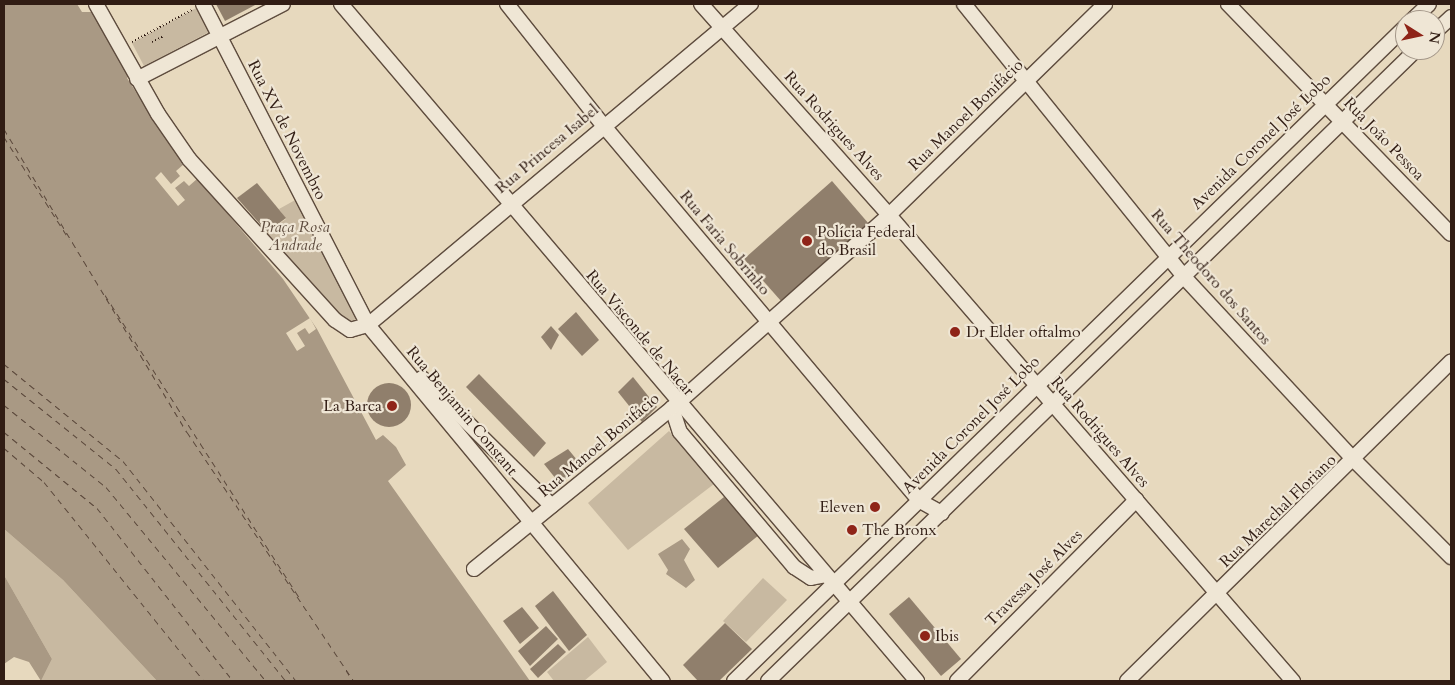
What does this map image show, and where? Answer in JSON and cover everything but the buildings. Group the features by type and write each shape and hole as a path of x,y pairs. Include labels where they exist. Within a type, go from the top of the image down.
{"street":[{"path":"96,4 137,79 189,159 341,326 350,330 368,325"},
{"name":"Rua XV de Novembro","path":"203,4 368,325"},
{"path":"137,79 283,4"},
{"name":"Rua Visconde de Nacar","path":"341,4 674,405 831,580 917,681"},
{"name":"Rua Faria Sobrinho","path":"507,4 603,125 920,501"},
{"name":"Rua Rodrigues Alves","path":"701,4 889,215 1293,681"},
{"name":"Rua Princesa Isabel","path":"368,325 508,204 751,4"},
{"name":"Rua Theodoro dos Santos","path":"964,4 1185,278 1354,461 1451,557"},
{"name":"Rua Manoel Bonifácio","path":"474,569 674,405 889,215 1105,4"},
{"name":"Rua João Pessoa","path":"1228,4 1449,228"},
{"name":"Avenida Coronel José Lobo","path":"734,681 831,580 920,501 1035,384 1168,258 1395,37"},
{"path":"768,681 851,603 1052,404 1185,278 1406,60"},
{"name":"Rua Benjamin Constant","path":"368,325 552,506"},
{"name":"Rua Benjamin Constant","path":"368,325 662,681"},
{"name":"Rua Marechal Floriano","path":"1127,681 1354,461 1451,362"},
{"path":"674,405 680,432 794,567 811,578 831,580"},
{"name":"Travessa José Alves","path":"957,681 1136,500"},
{"path":"920,501 942,513"}],"path":[{"path":"121,49 203,4"},
{"path":"152,42 164,36"}],"green space":[{"path":"198,7 211,31 144,66 132,43"},
{"name":"Praça Rosa Andrade","path":"297,199 356,317 353,323 345,322 267,232 286,219 279,209"},
{"path":"669,431 714,484 628,550 588,503"},
{"path":"4,529 63,580 157,681 41,681 52,659 4,575"},
{"path":"763,578 787,600 746,642 723,621"},
{"path":"588,637 607,662 584,681 554,681 547,672"}],"shaded area":[{"path":"4,4 77,4 82,12 92,12 129,76 127,78 172,148 283,279 317,329 376,440 383,435 396,447 406,465 388,481 530,681 157,681 63,580 4,529"},
{"path":"682,539 690,549 684,560 695,580 686,588 666,574 668,570 658,554"},
{"path":"4,575 52,659 41,681 29,662 14,657 4,664"}],"pier":[{"path":"184,164 197,179 189,186 184,181 175,188 185,200 178,206 155,178 161,172 171,184 180,176 176,171"},
{"path":"310,318 316,329 309,334 305,328 297,333 305,346 297,351 286,333"}],"ferry route":[{"path":"4,129 187,432 354,681"},
{"path":"4,137 69,239"},
{"path":"105,295 300,599"},
{"path":"4,364 123,461 296,681"},
{"path":"4,379 116,469 286,681"},
{"path":"4,405 106,487 266,681"},
{"path":"4,432 97,508 233,681"},
{"path":"4,448 44,482 204,681"},
{"path":"346,670 353,681"}],"place":[{"name":"Polícia Federal do Brasil","path":"807,241"},
{"name":"Dr Elder oftalmo","path":"955,332"},
{"name":"La Barca","path":"392,406"},
{"name":"Eleven","path":"875,507"},
{"name":"The Bronx","path":"852,530"},
{"name":"Ibis","path":"925,636"}]}
